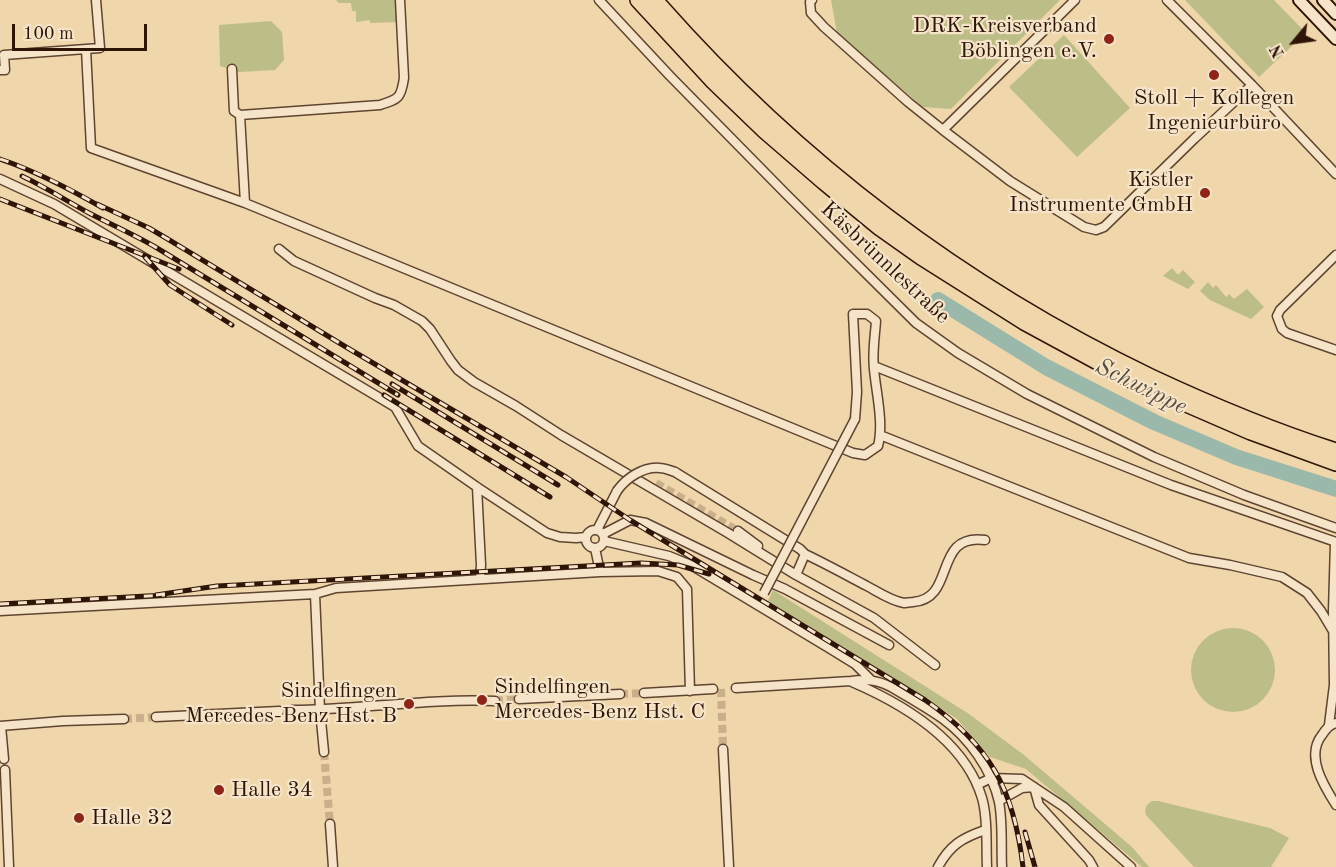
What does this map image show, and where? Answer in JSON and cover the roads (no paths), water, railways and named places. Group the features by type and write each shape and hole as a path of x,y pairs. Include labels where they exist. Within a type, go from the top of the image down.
{"highway":[{"path":"638,0 712,80 765,130 880,228 921,257 1023,322 1131,380 1242,428 1336,463"},
{"path":"655,0 738,89 794,142 894,223 975,280 1072,337 1150,376 1219,408 1336,451"}],"main road":[{"path":"1299,0 1336,39"},
{"path":"1323,0 1336,14"}],"street":[{"path":"0,70 5,70 4,55 99,48 96,0"},
{"path":"232,69 234,111 240,115 380,105 396,100 402,90 404,78 400,0"},
{"name":"Käsbrünnlestraße","path":"599,0 670,76 916,323 958,353 1027,394 1154,458 1244,495 1336,528"},
{"path":"812,0 810,2 811,13 882,80 1010,181 1084,228 1096,230 1104,227 1252,86"},
{"path":"943,130 1075,0"},
{"path":"1167,0 1336,174"},
{"path":"86,49 91,148 245,203 671,377 853,453 865,455 878,446 880,435 874,366 876,321 867,314 853,314 857,392 855,419 764,593 758,604"},
{"path":"240,115 245,203"},
{"path":"0,179 54,204 395,407 418,446 547,533 560,537 586,537"},
{"path":"279,249 294,261 422,321 430,329 450,361 474,382 796,575 874,618 935,665"},
{"path":"1336,255 1280,310 1277,316 1282,329 1287,333 1336,350"},
{"path":"874,366 1171,485 1336,542 1333,724 1319,739 1316,751 1317,769 1336,806"},
{"path":"506,407 516,406"},
{"path":"880,435 1188,558 1282,577 1307,593 1333,631"},
{"path":"595,548 600,546 601,535 622,483 645,470 660,467 675,472 806,554 889,598 905,603 922,602 934,594 955,548 974,539 985,540"},
{"path":"477,487 480,579"},
{"path":"601,535 630,520 646,523 785,588 889,645"},
{"path":"595,548 587,543 586,537 591,530 669,556 698,569 855,664 870,679"},
{"path":"738,531 768,557"},
{"path":"595,548 600,572"},
{"path":"796,575 806,554"},
{"path":"0,611 315,594 336,588 480,579 658,571 677,577 687,589 690,691"},
{"path":"315,594 324,752"},
{"path":"736,688 870,679 883,682 944,720 973,749 991,778 999,801 1001,817 1002,867"},
{"path":"851,681 873,691 922,722 959,754 973,776 982,801 987,867"},
{"path":"644,693 713,690"},
{"path":"519,699 620,694"},
{"path":"292,710 495,701"},
{"path":"156,717 279,711"},
{"path":"4,759 1,726 124,719"},
{"path":"723,749 729,867"},
{"path":"5,770 9,867"},
{"path":"977,785 991,778 1023,779 1064,807 1131,867"},
{"path":"999,801 1022,788 1034,787"},
{"path":"1034,787 1038,805 1093,867"},
{"path":"330,824 333,867"},
{"path":"938,867 949,850 967,836 985,830"}],"waterway":[{"name":"Schwippe","path":"938,300 1046,367 1154,422 1236,457 1336,489"}],"tunnel":[{"path":"656,483 738,531"},
{"path":"721,689 723,749"},
{"path":"620,694 644,693"},
{"path":"495,701 519,699"},
{"path":"124,719 156,717"},
{"path":"324,752 330,824"}],"railway":[{"path":"0,159 53,181 103,208"},
{"path":"22,176 157,248 398,395"},
{"path":"0,199 179,269"},
{"path":"97,204 149,228 566,477 630,520 925,700 966,734 995,771 1013,814 1023,867"},
{"path":"145,257 170,285 232,325"},
{"path":"392,384 558,485"},
{"path":"384,395 550,497"},
{"path":"156,595 217,586 641,563 678,565 709,574"},
{"path":"0,604 165,595"},
{"path":"1025,832 1035,867"}],"place":[{"name":"DRK-Kreisverband Böblingen e.V.","path":"1109,39"},
{"name":"Stoll + Kollegen Ingenieurbüro","path":"1214,75"},
{"name":"Kistler Instrumente GmbH","path":"1205,193"},
{"name":"Sindelfingen Mercedes-Benz Hst. C","path":"482,700"},
{"name":"Sindelfingen Mercedes-Benz Hst. B","path":"409,704"},
{"name":"Halle 34","path":"219,790"},
{"name":"Halle 32","path":"79,818"}]}
